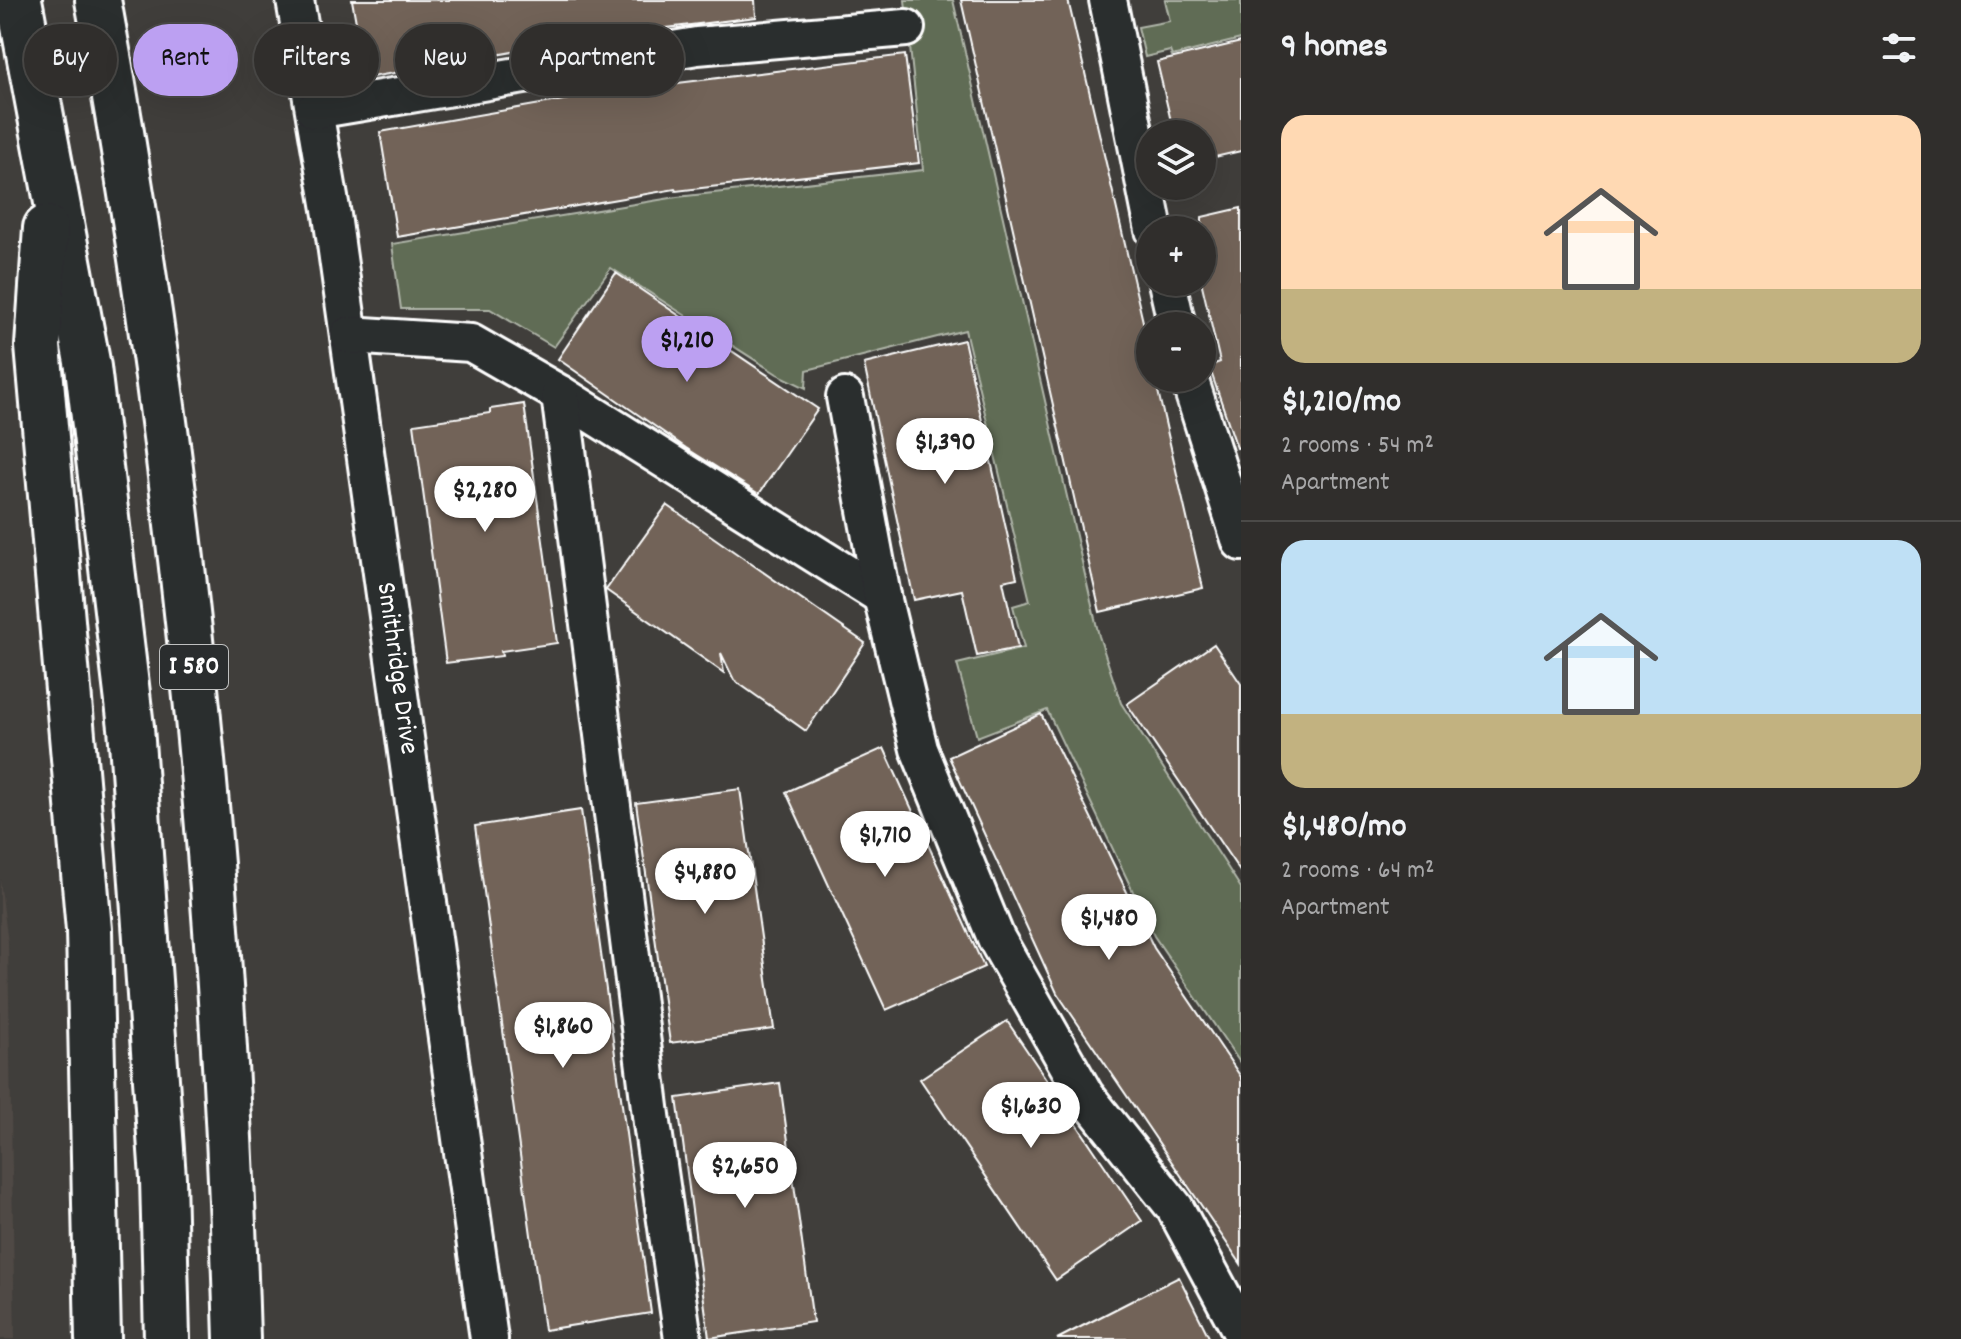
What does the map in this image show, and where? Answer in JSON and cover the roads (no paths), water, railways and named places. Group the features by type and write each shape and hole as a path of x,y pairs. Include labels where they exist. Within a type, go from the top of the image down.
{"highway":[{"name":"I 580","path":"19,0 88,367 131,727 163,1178 167,1339"},
{"name":"I 580","path":"98,0 164,404 187,597 219,939 232,1169 237,1339"},
{"path":"50,162 38,346 89,930 98,1339"}],"street":[{"name":"Smithridge Drive","path":"295,0 349,335 489,1339"},
{"path":"1108,0 1151,216"},
{"path":"315,110 697,46 906,28"},
{"path":"349,335 471,343 560,394 882,596"},
{"path":"1193,392 1241,542"},
{"path":"560,394 652,1123 683,1339"},
{"path":"845,397 882,596 919,749 996,938 1085,1095 1175,1208 1241,1331"}]}
